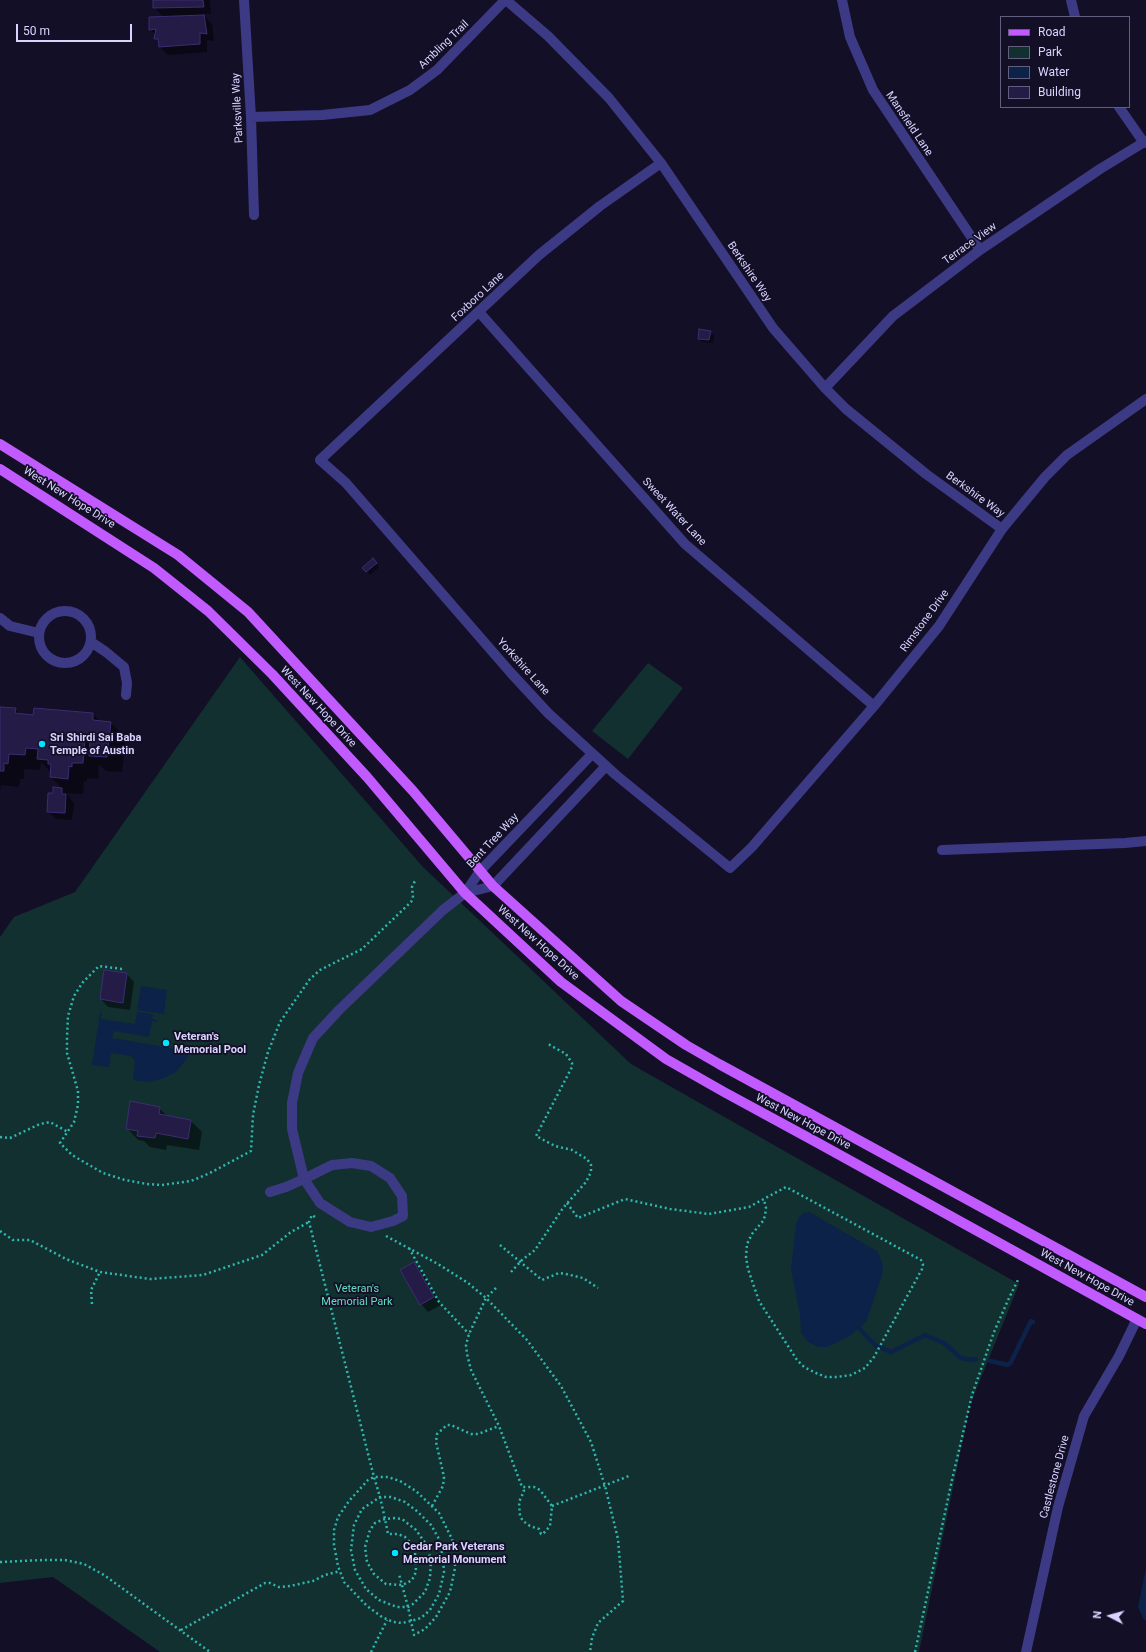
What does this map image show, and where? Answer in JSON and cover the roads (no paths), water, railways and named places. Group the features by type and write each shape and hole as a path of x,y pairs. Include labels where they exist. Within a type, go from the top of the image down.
{"main road":[{"name":"West New Hope Drive","path":"0,444 178,555 248,612 413,792 493,886 621,1001 686,1045 1146,1297"},
{"name":"West New Hope Drive","path":"0,469 154,568 208,611 272,674 366,777 465,893 561,982 666,1059 1146,1324"}],"street":[{"name":"Parksville Way","path":"244,0 251,117 254,215"},
{"name":"Ambling Trail","path":"251,117 322,115 370,110 410,90 437,70 506,0"},
{"name":"Berkshire Way","path":"506,0 548,36 609,98 661,163 773,328 825,388 846,409 926,474 1002,529"},
{"name":"Mansfield Lane","path":"842,0 850,37 873,90 980,250"},
{"path":"1071,0 1075,16"},
{"path":"1120,108 1145,142"},
{"name":"Terrace View","path":"825,388 893,316 980,250 1100,169 1145,142"},
{"name":"Foxboro Lane","path":"320,460 539,255 588,216 661,163"},
{"name":"Sweet Water Lane","path":"479,312 685,544 874,706"},
{"name":"Rimstone Drive","path":"730,868 752,848 874,706 939,626 1002,529 1044,477 1067,455 1146,399"},
{"name":"Yorkshire Lane","path":"320,460 346,483 511,673 548,713 606,766 730,868"},
{"path":"62,610 70,610 78,613 87,622 92,633 91,642 88,650 82,657 66,663 57,662 49,657 43,650 39,633 42,625 53,613 62,610"},
{"path":"0,618 10,626 39,633"},
{"path":"91,642 124,667 127,683 126,695"},
{"name":"Bent Tree Way","path":"465,893 480,871 592,754"},
{"path":"270,1192 304,1179 332,1165 352,1163 371,1166 390,1178 402,1196 403,1216 371,1227 350,1222 320,1203 304,1179 292,1129 292,1103 298,1073 313,1038 339,1010 437,916 465,893 493,886 606,766"},
{"path":"942,850 1146,841"},
{"name":"Castlestone Drive","path":"1026,1652 1058,1507 1084,1416 1119,1356 1137,1319"}],"water":[{"path":"141,986 167,990 164,1014 137,1010"},
{"path":"137,1012 153,1014 152,1019 157,1020 157,1022 152,1021 149,1037 114,1031 112,1038 189,1051 188,1057 176,1072 164,1078 148,1082 133,1080 135,1061 131,1056 111,1053 109,1067 92,1065 100,1013 102,1013 101,1019 135,1024"},
{"path":"809,1212 877,1251 883,1264 882,1275 866,1322 850,1336 827,1347 818,1347 808,1342 801,1333 800,1315 791,1269 796,1224 799,1217 804,1213"},
{"path":"1146,1568 1146,1620 1144,1620 1138,1607"}],"waterway":[{"path":"990,1361 1008,1365 1011,1362 1031,1321 1033,1322"},
{"path":"859,1328 875,1345 891,1352 925,1335 944,1343 961,1358 970,1360 976,1359"}],"place":[{"name":"Sri Shirdi Sai Baba Temple of Austin","path":"42,744"},
{"name":"Veteran's Memorial Pool","path":"166,1043"},
{"name":"Cedar Park Veterans Memorial Monument","path":"395,1553"}],"park label":[{"name":"Veteran's Memorial Park","path":"357,1295"}]}
